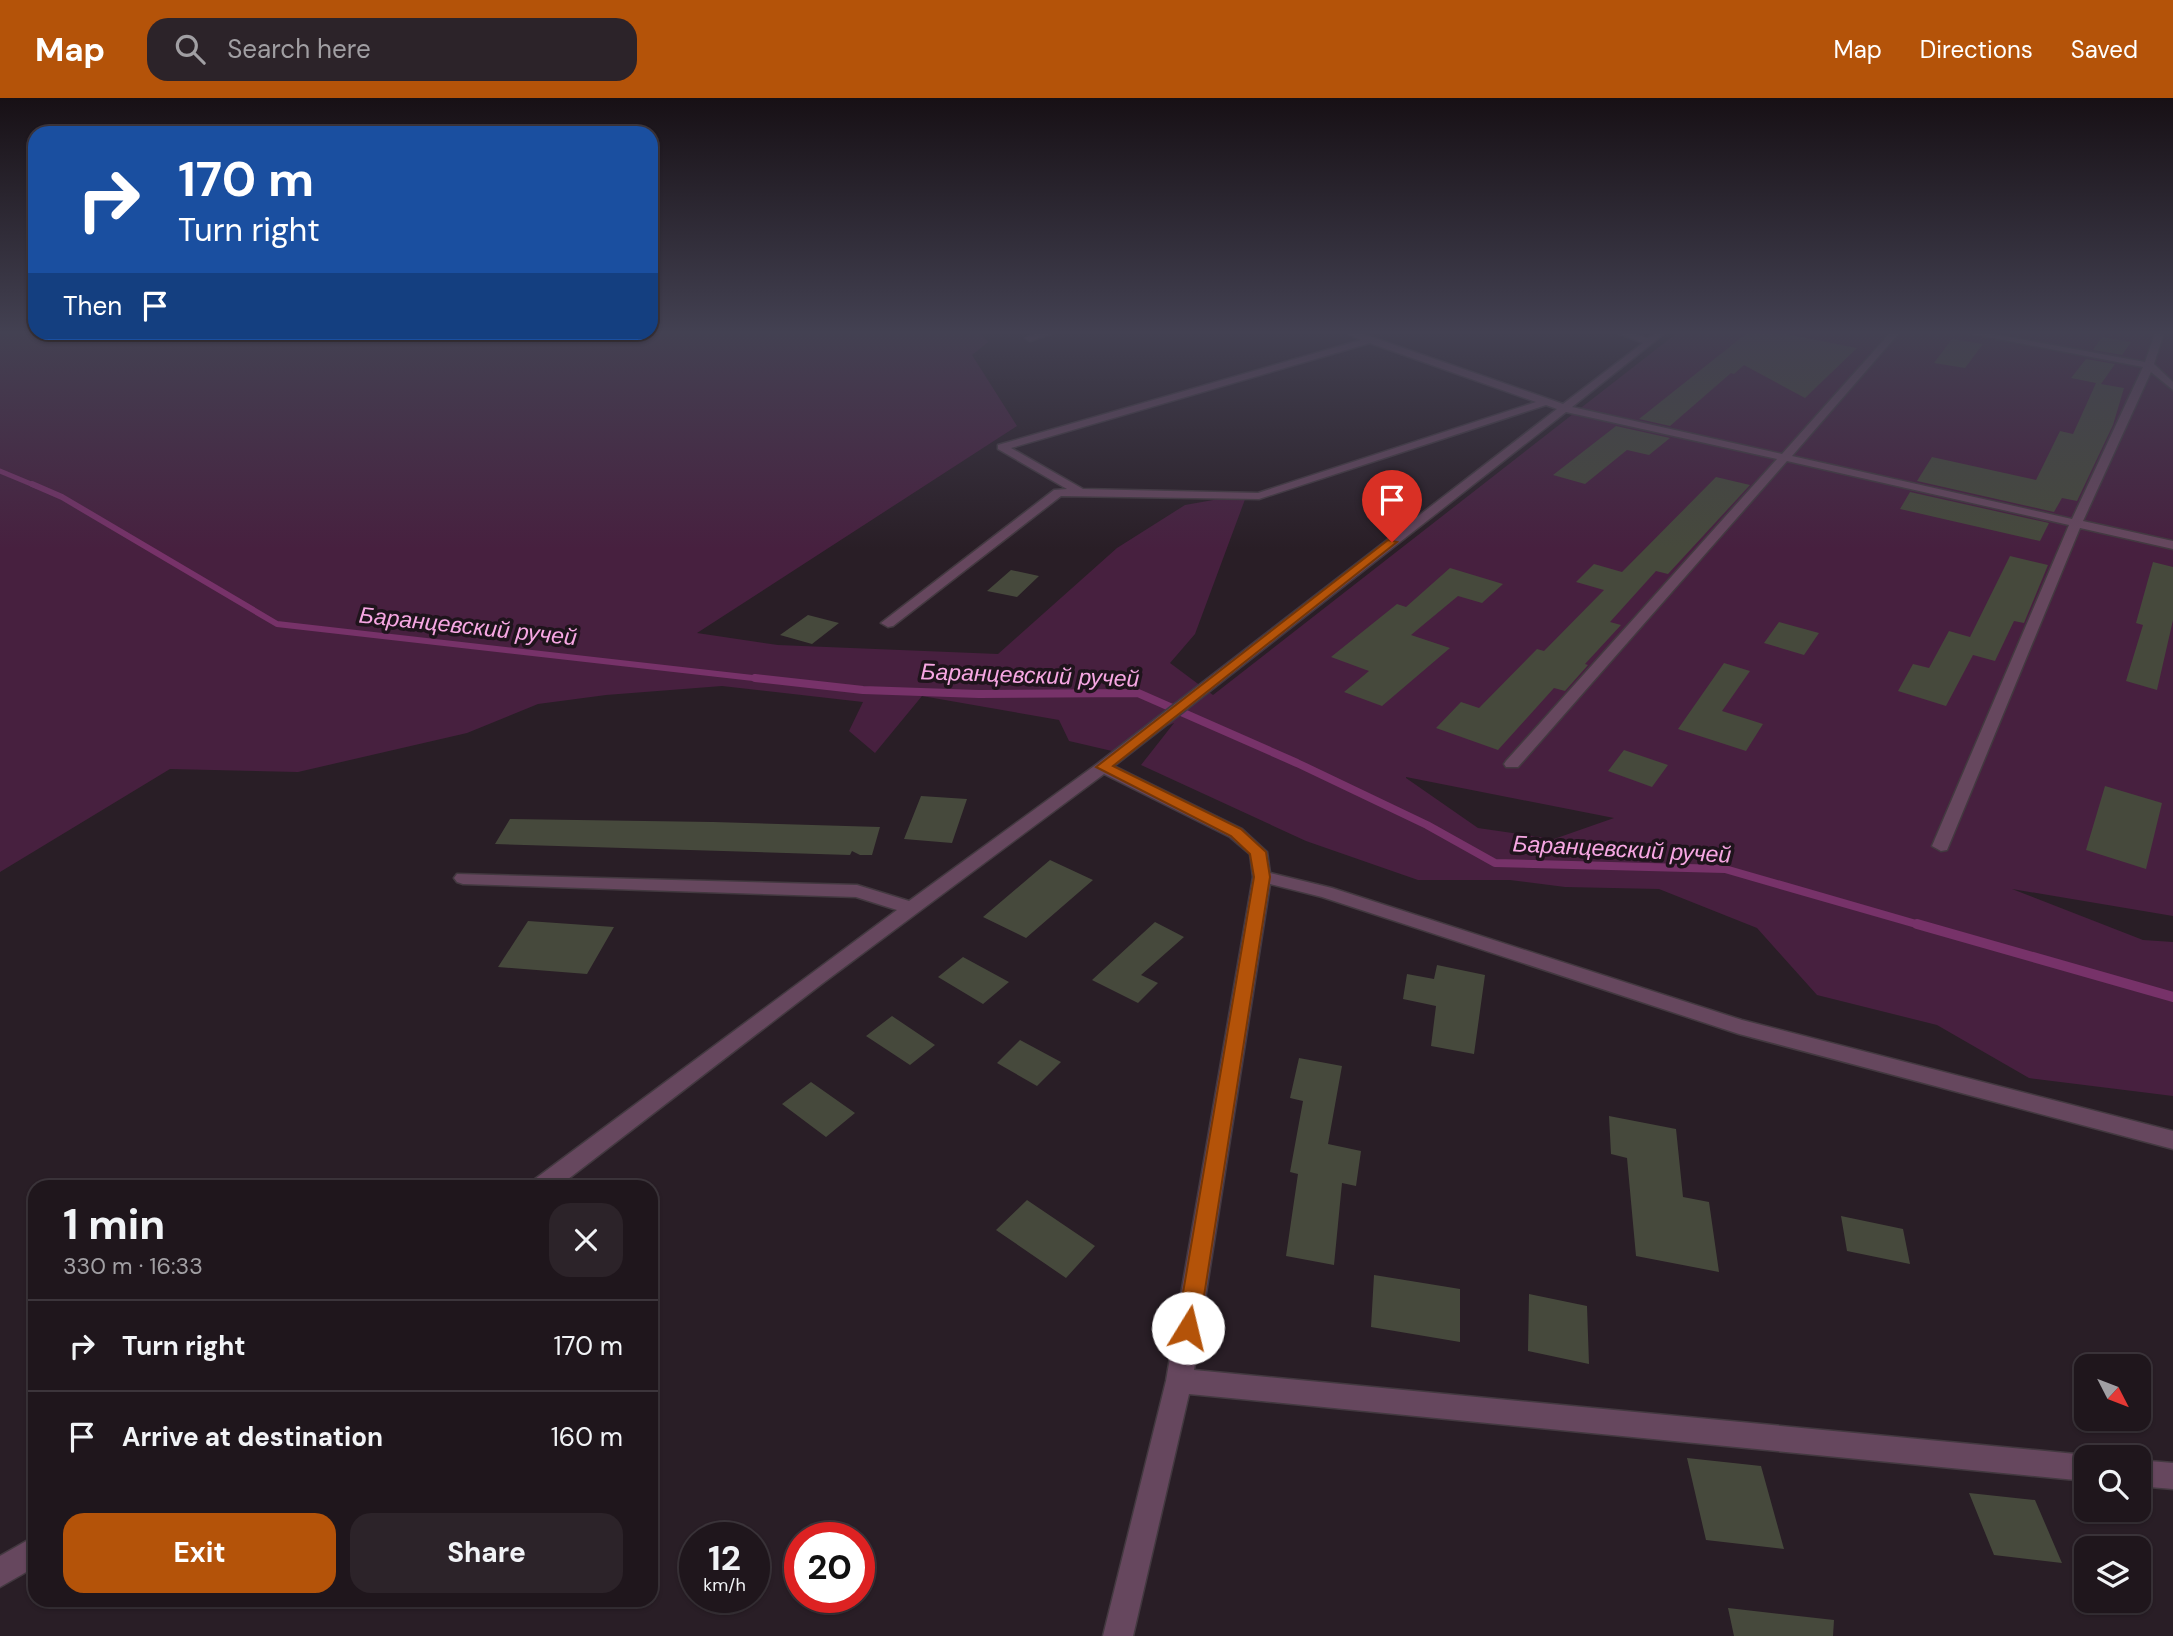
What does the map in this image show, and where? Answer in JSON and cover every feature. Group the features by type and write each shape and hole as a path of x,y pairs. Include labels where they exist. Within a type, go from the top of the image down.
{"lane":[{"path":"1082,492 1002,446 1145,405"},
{"path":"888,623 1058,492 1259,496 1537,405"},
{"path":"1554,405 2173,545"},
{"path":"551,1180 911,908 1103,767 1568,405"},
{"path":"1512,764 1832,405"},
{"path":"1941,846 2076,523 2131,405"},
{"path":"1103,767 1236,833 1258,852 1262,877 1179,1381 1118,1636"},
{"path":"1262,877 1326,891 1739,1027 2173,1140"},
{"path":"463,878 857,891 911,908"},
{"path":"1179,1381 2074,1467"},
{"path":"2151,1474 2173,1476"},
{"path":"0,1573 28,1555"}],"shaded area":[{"path":"0,405 1004,405 1017,426 697,633 778,645 998,654 1117,548 1185,505 1247,494 1195,634 1170,663 1213,695 1585,405 2173,405 2173,916 2012,889 2143,940 2173,942 2173,1096 2029,1078 1937,1025 1817,995 1757,928 1659,889 1565,887 1510,880 1418,880 1306,841 1141,765 1174,723 1112,751 1069,741 1059,720 922,696 875,753 849,731 863,702 722,686 606,695 538,704 467,733 298,772 170,769 0,872","holes":["1406,777 1614,818 1554,839 1478,828"]}],"building":[{"path":"1657,405 1694,405 1670,426 1639,419"},
{"path":"2086,405 2119,405 2113,425 2077,501 2062,498 2054,512 1917,481 1932,457 2036,480 2060,431 2073,434"},
{"path":"1616,426 1670,438 1649,455 1627,450 1585,484 1553,475"},
{"path":"1716,477 1750,485 1668,574 1656,571 1610,622 1621,625 1585,664 1588,665 1565,691 1554,688 1498,750 1436,728 1461,702 1479,708 1537,649 1544,651 1604,590 1576,582 1594,564 1622,572"},
{"path":"1910,492 2049,523 2040,541 1900,509"},
{"path":"2010,556 2048,565 2024,623 2014,621 1995,661 1973,655 1946,706 1898,691 1913,664 1929,668 1949,631 1970,637"},
{"path":"2153,562 2173,567 2173,620 2157,690 2126,681 2143,625 2136,623"},
{"path":"1450,568 1503,584 1482,603 1458,596 1411,635 1450,648 1382,706 1344,692 1369,671 1331,657 1397,604 1406,607"},
{"path":"1011,570 1039,576 1017,597 987,591"},
{"path":"808,615 839,623 812,644 780,635"},
{"path":"1779,622 1819,633 1804,655 1764,643"},
{"path":"1724,663 1750,671 1722,711 1763,724 1746,751 1678,729"},
{"path":"1624,750 1668,765 1652,787 1608,771"},
{"path":"2105,786 2162,803 2146,869 2086,850"},
{"path":"921,796 967,799 952,843 904,839"},
{"path":"510,819 880,827 872,855 860,855 852,851 850,855 495,844"},
{"path":"1050,860 1093,880 1026,938 983,917"},
{"path":"528,921 614,927 587,974 498,967"},
{"path":"1155,922 1184,937 1141,975 1158,983 1138,1003 1092,980"},
{"path":"963,957 1009,982 983,1004 938,977"},
{"path":"1437,965 1485,975 1474,1054 1431,1046 1436,1006 1403,999 1407,974 1434,979"},
{"path":"892,1016 935,1045 910,1065 866,1036"},
{"path":"1020,1040 1061,1062 1037,1086 997,1063"},
{"path":"1299,1058 1342,1066 1328,1144 1361,1151 1356,1186 1342,1183 1334,1265 1286,1256 1298,1174 1290,1172 1303,1101 1290,1098"},
{"path":"811,1082 855,1113 826,1137 782,1104"},
{"path":"1609,1116 1676,1129 1683,1197 1709,1202 1719,1272 1636,1256 1627,1158 1611,1154"},
{"path":"1027,1200 1095,1246 1066,1278 996,1230"},
{"path":"1841,1216 1903,1229 1910,1264 1847,1251"},
{"path":"1374,1275 1460,1289 1460,1342 1371,1327"},
{"path":"1529,1294 1587,1306 1589,1364 1528,1351"},
{"path":"1687,1458 1761,1466 1784,1549 1706,1540"},
{"path":"1969,1493 2035,1500 2062,1563 1994,1555"},
{"path":"1728,1608 1834,1620 1833,1636 1734,1636"}],"waterway":[{"name":"Баранцевский ручей","path":"0,471 36,486"},
{"name":"Баранцевский ручей","path":"32,484 62,497 277,624 770,680"},
{"name":"Баранцевский ручей","path":"755,678 863,690 979,694 1138,693 1297,763 1427,825 1495,863 1725,869 1923,926"},
{"name":"Баранцевский ручей","path":"1917,924 2173,997"}],"route":[{"path":"1188,1328 1262,877 1258,852 1236,833 1103,767 1392,542"}]}
